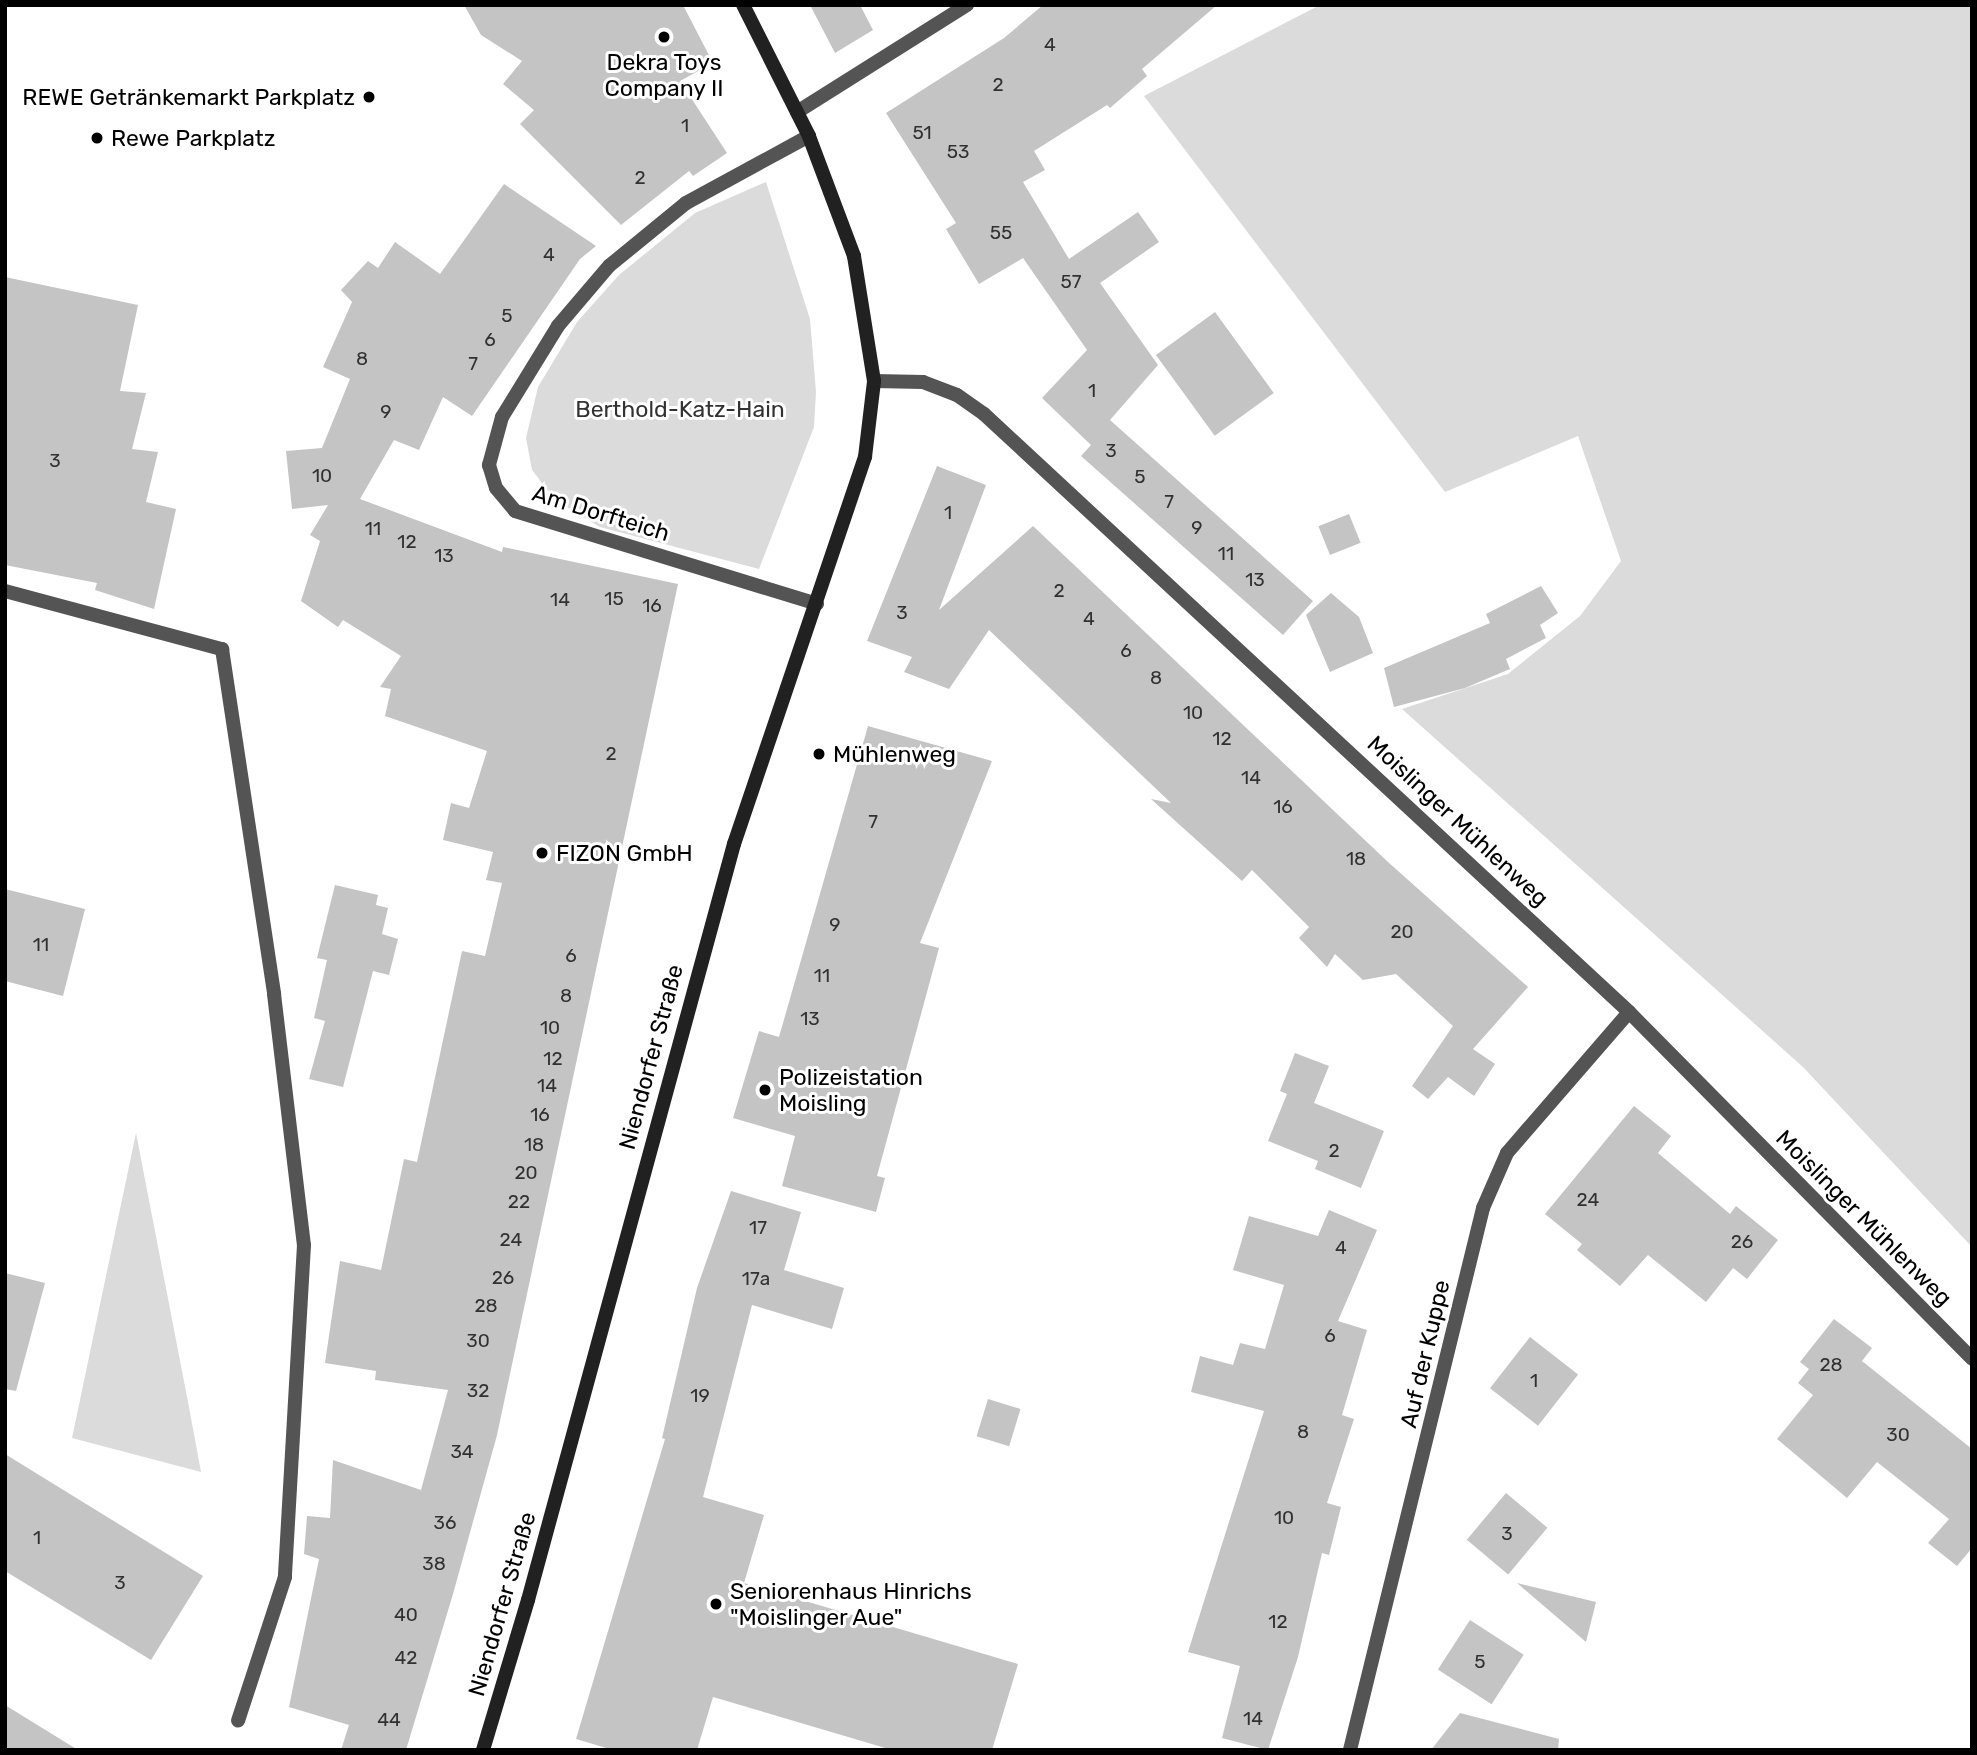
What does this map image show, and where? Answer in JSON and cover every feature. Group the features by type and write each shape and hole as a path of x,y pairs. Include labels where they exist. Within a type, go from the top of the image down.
{"main road":[{"name":"Niendorfer Straße","path":"483,1750 528,1600 730,857 865,457 874,381 854,256 809,136 743,5"}],"street":[{"path":"797,113 967,5"},
{"name":"Am Dorfteich","path":"809,136 686,203 609,267 558,326 502,417 489,465 496,488 515,511 817,604"},
{"name":"Moislinger Mühlenweg","path":"874,381 923,382 957,395 985,414 1629,1012 1972,1359"},
{"path":"5,591 222,649 274,994 304,1245 285,1577 238,1721"},
{"name":"Auf der Kuppe","path":"1350,1750 1483,1208 1507,1153 1629,1012"}],"green space":[{"path":"1320,5 1972,5 1972,1247 1803,1067 1402,709 1508,674 1580,616 1621,561 1578,436 1445,492 1144,96"},
{"name":"Berthold-Katz-Hain","path":"766,182 810,319 816,392 814,427 759,569 600,527 555,500 532,470 526,438 538,387 577,322 619,275 695,213"},
{"path":"136,1133 188,1402 201,1472 72,1438"}],"building":[{"path":"464,5 683,5 713,63 680,81 727,153 693,176 689,171 621,225 520,124 534,110 503,84 522,61 481,35"},
{"path":"810,5 860,5 873,30 835,53"},
{"path":"1043,5 1217,5 1142,69 1147,76 1110,108 1107,105 1034,151 1045,170 1023,182 1069,259 1138,212 1159,242 1100,283 1158,365 1110,420 1313,601 1283,635 1081,456 1091,445 1042,398 1087,350 1023,258 979,284 946,229 956,223 886,113 1004,38"},
{"path":"504,184 596,246 580,259 472,416 443,397 419,450 394,440 360,499 502,552 503,547 678,584 497,1435 453,1594 406,1750 341,1750 349,1725 289,1707 319,1559 304,1554 307,1516 330,1518 333,1460 421,1490 448,1390 375,1380 376,1371 325,1363 340,1261 381,1270 404,1159 417,1162 462,951 485,956 502,883 486,880 493,852 443,840 451,803 469,808 487,751 385,716 391,689 380,687 401,656 343,620 338,627 301,601 320,541 310,535 328,505 292,509 286,451 322,448 350,379 323,367 352,302 341,290 368,261 378,268 395,242 440,274"},
{"path":"5,277 138,305 120,391 146,393 132,449 158,452 146,502 176,509 154,609 95,590 97,583 5,565"},
{"path":"1215,312 1274,393 1215,436 1156,355"},
{"path":"937,466 986,485 939,610 1033,526 1388,862 1528,987 1473,1049 1495,1064 1474,1096 1448,1077 1428,1099 1412,1086 1453,1026 1396,974 1363,980 1335,954 1327,967 1299,938 1309,927 1252,870 1242,881 1151,799 1171,803 989,630 949,689 904,672 912,657 867,641"},
{"path":"1349,514 1361,543 1330,555 1318,526"},
{"path":"1541,586 1558,613 1540,625 1546,638 1506,659 1510,669 1465,688 1394,707 1384,668 1490,623 1486,614"},
{"path":"1331,593 1359,617 1373,653 1330,672 1306,615"},
{"path":"868,726 992,761 920,943 939,948 877,1176 885,1178 876,1212 782,1186 795,1136 733,1118 759,1031 779,1037"},
{"path":"335,885 378,895 376,905 388,908 382,934 398,939 389,975 373,971 343,1087 309,1079 325,1021 314,1018 327,960 317,958"},
{"path":"5,889 85,909 63,996 5,981"},
{"path":"1295,1053 1329,1066 1314,1103 1384,1131 1361,1188 1315,1169 1318,1161 1268,1141 1287,1094 1280,1091"},
{"path":"1634,1106 1671,1136 1658,1153 1730,1214 1736,1206 1778,1240 1747,1279 1733,1268 1706,1302 1648,1255 1620,1286 1577,1250 1582,1244 1545,1214"},
{"name":"Seniorenhaus Hinrichs \"Moislinger Aue\"","path":"731,1191 801,1212 784,1270 844,1288 832,1329 752,1305 703,1497 764,1515 744,1583 1018,1664 992,1750 892,1750 713,1697 697,1750 613,1750 576,1739 665,1439 662,1438 697,1288"},
{"path":"1329,1210 1377,1230 1338,1321 1367,1330 1342,1415 1354,1419 1327,1503 1341,1507 1329,1555 1322,1553 1298,1657 1268,1750 1222,1738 1240,1666 1188,1652 1264,1411 1191,1392 1200,1356 1233,1365 1240,1343 1265,1349 1284,1285 1233,1270 1249,1216 1318,1236"},
{"path":"5,1273 45,1283 16,1391 5,1389"},
{"path":"1834,1319 1872,1348 1862,1361 1972,1449 1972,1548 1957,1566 1928,1543 1949,1519 1877,1462 1847,1498 1777,1439 1813,1395 1798,1383 1809,1369 1800,1362"},
{"path":"1530,1337 1578,1375 1538,1426 1490,1388"},
{"path":"988,1399 1021,1409 1009,1446 977,1436"},
{"path":"5,1454 203,1576 151,1660 5,1571"},
{"path":"1506,1493 1547,1528 1508,1574 1467,1540"},
{"path":"1517,1583 1596,1602 1586,1642"},
{"path":"1470,1620 1524,1655 1492,1704 1438,1669"},
{"path":"5,1705 78,1750 5,1750"},
{"path":"1460,1713 1559,1739 1558,1750 1431,1750"}],"place":[{"name":"Dekra Toys Company II","path":"664,37"},
{"name":"REWE Getränkemarkt Parkplatz","path":"369,97"},
{"name":"Rewe Parkplatz","path":"97,138"},
{"name":"Mühlenweg","path":"819,754"},
{"name":"FIZON GmbH","path":"542,853"},
{"name":"Polizeistation Moisling","path":"765,1090"},
{"name":"Seniorenhaus Hinrichs \"Moislinger Aue\"","path":"716,1604"}]}
